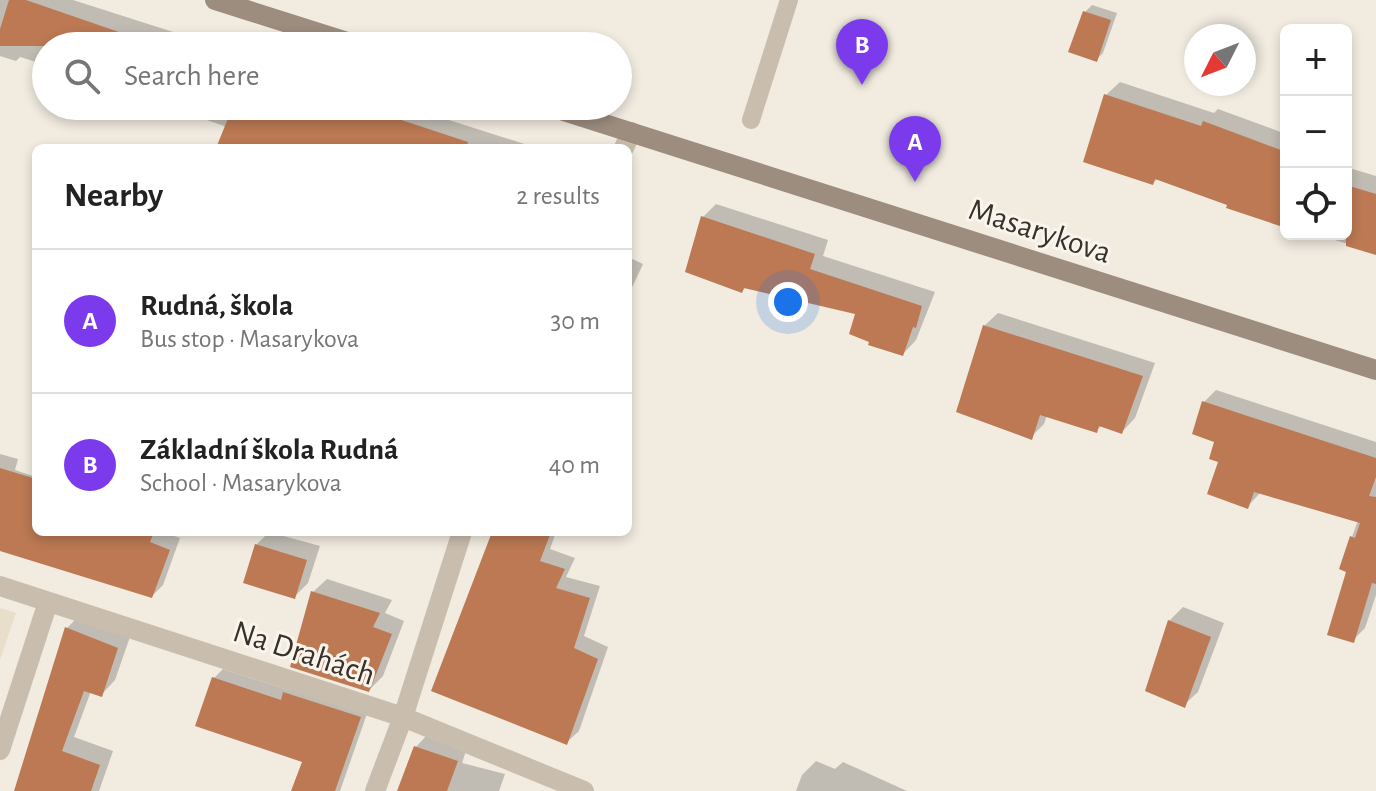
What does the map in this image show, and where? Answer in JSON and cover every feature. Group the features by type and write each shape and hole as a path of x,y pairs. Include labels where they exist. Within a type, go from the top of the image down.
{"main road":[{"path":"215,0 316,32"},
{"name":"Masarykova","path":"581,120 628,140 1376,370"}],"street":[{"path":"375,791 403,717 461,536"},
{"name":"Na Drahách","path":"0,586 403,717 584,791"},
{"path":"0,750 48,602"}],"lane":[{"path":"751,120 789,0"}],"shaded area":[{"path":"0,608 16,613 0,660"}],"building":[{"path":"9,0 26,0 119,32 32,32 32,46 0,46 0,29"},
{"path":"1083,11 1111,20 1097,62 1068,52"},
{"path":"1104,94 1201,126 1203,121 1280,150 1280,226 1155,179 1153,185 1083,162"},
{"path":"227,120 401,120 468,142 468,144 218,144"},
{"path":"1352,187 1376,194 1376,255 1346,246 1346,240 1352,240"},
{"path":"701,216 815,254 810,269 922,306 903,356 868,345 869,342 849,334 855,314 744,288 742,293 685,272"},
{"path":"983,325 1143,376 1122,434 1099,426 1097,433 1040,415 1032,440 956,412"},
{"path":"1202,401 1376,458 1376,477 1369,496 1376,497 1376,584 1372,583 1354,643 1327,635 1346,572 1339,569 1350,536 1355,538 1360,523 1254,492 1248,509 1207,494 1218,462 1209,459 1214,442 1192,434"},
{"path":"0,468 32,478 32,536 152,536 150,542 170,550 152,598 0,551"},
{"path":"490,536 549,536 540,561 565,569 556,588 590,598 574,648 598,659 567,745 431,691"},
{"path":"255,544 307,560 295,599 243,583"},
{"path":"311,591 380,613 373,627 392,634 369,692 290,667"},
{"path":"1168,620 1211,637 1185,708 1145,691"},
{"path":"65,627 118,648 102,697 84,691 62,751 100,765 91,791 14,791"},
{"path":"212,677 281,700 283,692 361,717 335,791 291,791 302,762 195,726"},
{"path":"414,746 458,761 447,791 397,791"}],"place":[{"name":"Základní škola Rudná","path":"862,85"},
{"name":"Rudná, škola","path":"915,182"}]}
